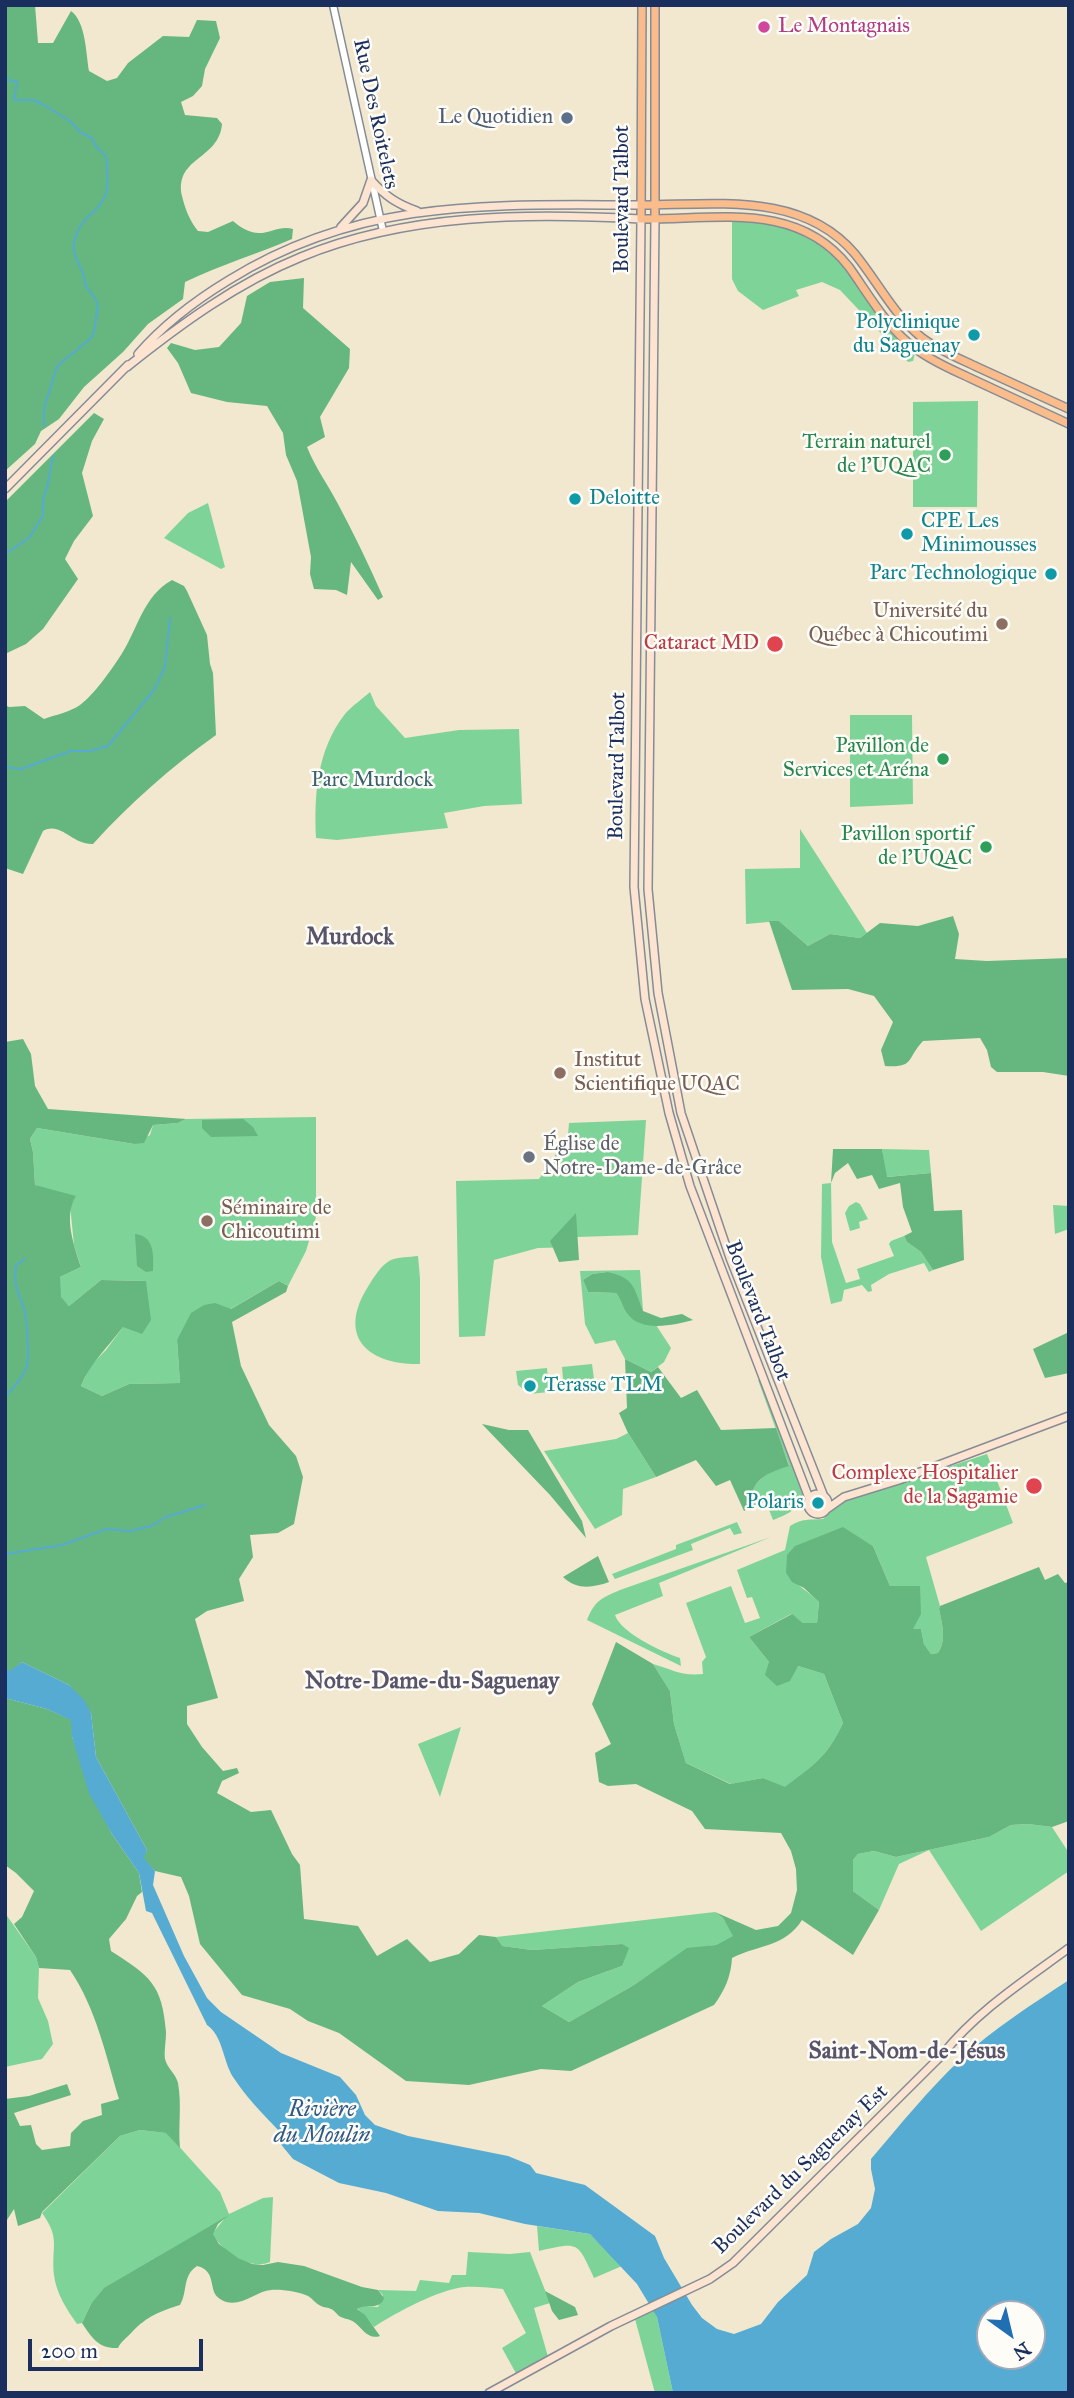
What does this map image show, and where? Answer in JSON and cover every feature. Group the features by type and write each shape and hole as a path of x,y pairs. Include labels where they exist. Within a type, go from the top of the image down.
{"main road":[{"name":"Boulevard Talbot","path":"642,5 634,887 645,999 669,1113 690,1186 809,1498"},
{"name":"Boulevard Talbot","path":"655,5 648,889 658,993 681,1113 703,1183 824,1495"},
{"path":"371,180 383,194 397,204 418,211"},
{"path":"337,230 363,203 371,180"},
{"path":"5,489 127,367 149,341 216,288 279,252 337,230 418,211 478,206 754,205 790,211 817,222 850,249 899,314 923,339 1069,409"},
{"path":"127,367 182,324 262,276 322,249 383,231 431,222 485,219 770,219 802,229 839,256 889,322 916,349 942,365 1069,424"},
{"path":"844,1497 814,1494 809,1498 808,1506 814,1513 821,1514 844,1497 1069,1416"},
{"path":"824,1495 829,1503 827,1508"},
{"name":"Boulevard du Saguenay Est","path":"489,2393 611,2326 710,2279 733,2263 943,2055 960,2033 1005,1994 1069,1948"}],"street":[{"name":"Rue Des Roitelets","path":"333,5 383,231"}],"green space":[{"path":"5,5 35,5 38,43 53,43 71,11 80,23 89,71 107,81 117,78 128,63 163,36 189,37 197,20 216,21 220,38 205,69 202,86 193,96 181,102 185,115 217,118 222,124 213,145 184,173 181,183 186,210 198,231 208,232 233,221 255,233 293,229 292,239 185,282 183,299 148,324 123,352 84,387 59,419 41,431 35,444 5,471"},
{"path":"732,218 789,224 831,248 889,322 916,349 913,361 908,362 840,290 822,282 796,290 799,296 763,310 738,291 732,279"},
{"path":"304,278 303,308 350,349 349,368 320,417 325,437 307,447 372,573 383,597 378,600 351,562 347,595 336,590 314,589 297,481 286,455 283,433 267,406 227,402 191,393 178,363 167,348 171,343 195,350 219,347 241,323 247,296 270,282"},
{"name":"Terrain naturel de l'UQAC","path":"978,401 977,507 913,507 913,402"},
{"path":"94,413 104,419 92,441 82,473 93,516 74,541 65,559 78,579 43,629 26,644 5,654 5,502"},
{"path":"208,503 225,567 221,569 164,538 188,513"},
{"path":"172,580 184,586 207,635 213,673 216,735 152,786 93,844 49,829 43,831 23,874 5,868 5,705 25,706 44,719 80,705 117,661 154,595"},
{"name":"Parc Murdock","path":"370,692 376,706 405,738 459,730 519,729 522,804 484,806 444,813 448,828 337,840 316,838 319,773 328,742 345,714"},
{"path":"850,715 912,715 913,804 850,807"},
{"path":"800,829 867,933 860,938 830,934 808,946 779,921 746,924 745,869 800,868"},
{"path":"953,916 959,934 955,959 987,961 1069,958 1069,1076 1043,1072 997,1072 991,1067 987,1050 980,1038 923,1041 906,1064 885,1066 881,1050 893,1022 874,996 848,989 792,990 769,921 779,921 808,946 830,934 860,938 880,923 918,926"},
{"path":"23,1039 31,1054 35,1086 48,1109 186,1119 178,1123 153,1125 144,1143 134,1144 37,1128 30,1139 35,1185 76,1196 70,1222 81,1267 60,1277 61,1297 69,1306 101,1280 146,1281 151,1320 142,1334 123,1327 94,1362 81,1386 102,1396 129,1384 180,1383 177,1340 191,1313 204,1305 215,1303 231,1309 279,1281 288,1286 286,1292 232,1322 241,1366 269,1425 296,1456 303,1477 294,1524 278,1533 250,1535 253,1557 239,1579 244,1601 207,1611 195,1619 218,1698 187,1706 187,1724 223,1771 237,1768 239,1773 222,1781 217,1793 251,1812 271,1810 300,1865 304,1919 358,1926 377,1956 407,1939 430,1962 459,1954 479,1935 496,1937 502,1946 532,1950 622,1944 629,1948 622,1966 578,1982 542,2006 569,2022 634,1985 687,1948 716,1945 733,1936 723,1918 715,1912 756,1930 778,1926 791,1913 797,1890 796,1869 791,1851 781,1833 705,1829 692,1811 636,1784 608,1786 599,1782 595,1753 611,1744 592,1704 616,1642 653,1664 670,1691 674,1724 686,1763 730,1784 763,1778 785,1787 819,1760 843,1723 824,1674 798,1666 790,1681 777,1686 765,1675 769,1662 749,1637 792,1614 803,1623 817,1623 819,1602 804,1588 792,1582 786,1573 787,1555 795,1546 843,1527 873,1546 890,1586 920,1586 921,1614 913,1629 921,1629 924,1644 931,1654 938,1653 942,1643 940,1606 1039,1567 1045,1580 1058,1574 1065,1583 1069,1582 1069,1821 1052,1827 1011,1825 989,1837 896,1857 874,1851 858,1854 853,1860 853,1891 879,1910 853,1955 802,1920 780,1940 732,1958 727,1983 714,2005 571,2071 541,2069 469,2085 406,2081 339,2033 308,2021 290,2009 242,1995 200,1944 189,1896 181,1877 155,1871 143,1858 147,1850 96,1757 91,1713 69,1685 22,1662 10,1672 5,1666 5,1042"},
{"path":"316,1117 316,1217 306,1251 288,1286 279,1281 177,1340 180,1383 129,1384 102,1396 81,1386 91,1365 123,1327 146,1281 101,1280 69,1306 60,1297 60,1277 81,1267 74,1245 70,1205 35,1185 30,1139 37,1128 134,1144 150,1135 153,1125 178,1123 186,1119"},
{"path":"243,1119 253,1127 258,1136 211,1137 202,1128 202,1120"},
{"path":"646,1120 638,1235 577,1237 577,1247 538,1248 494,1260 485,1336 459,1337 456,1181 539,1179 558,1151 567,1147 569,1123"},
{"path":"833,1149 882,1149 887,1177 931,1173 934,1211 962,1210 964,1260 933,1270 921,1252 907,1242 904,1236 912,1232 903,1207 900,1183 879,1189 872,1175 857,1179 848,1163 835,1173 831,1183"},
{"path":"882,1149 929,1150 931,1173 886,1177"},
{"path":"831,1183 832,1242 846,1283 860,1279 857,1269 894,1256 889,1244 904,1236 907,1242 921,1252 933,1270 929,1272 924,1263 889,1274 871,1285 872,1291 868,1292 862,1285 844,1290 842,1301 831,1304 821,1257 822,1184"},
{"path":"856,1202 860,1204 868,1219 859,1222 860,1228 850,1231 845,1213 849,1206"},
{"path":"1053,1205 1069,1206 1069,1229 1055,1234"},
{"path":"576,1213 579,1260 559,1262 550,1241"},
{"path":"135,1234 146,1238 152,1247 153,1271 146,1272 137,1266"},
{"path":"418,1256 420,1364 401,1363 372,1353 362,1344 357,1333 356,1319 360,1303 384,1264 394,1259"},
{"path":"640,1270 643,1311 607,1272 592,1274 583,1280 588,1292 616,1293 635,1319 656,1325 671,1348 664,1362 651,1372 625,1359 615,1340 595,1344 585,1324 580,1271"},
{"path":"607,1272 628,1280 643,1311 661,1318 682,1314 693,1320 658,1326 640,1323 625,1310 616,1293 588,1292 583,1280 592,1274"},
{"path":"1069,1332 1069,1373 1045,1378 1033,1349"},
{"path":"625,1359 651,1372 658,1367 681,1398 697,1390 721,1430 776,1428 789,1466 774,1471 757,1483 752,1506 744,1511 730,1480 716,1486 696,1460 656,1477 628,1433 619,1413 627,1408"},
{"path":"592,1364 594,1379 585,1388 564,1390 562,1367"},
{"path":"547,1368 549,1392 529,1394 518,1385 516,1371"},
{"path":"758,1380 762,1380 804,1491 797,1507 773,1520 766,1502 752,1506 754,1489 767,1474 789,1465"},
{"path":"482,1424 509,1430 528,1430 582,1521 586,1538 550,1495"},
{"path":"628,1433 656,1477 623,1489 622,1515 595,1529 544,1451 616,1439"},
{"path":"987,1454 1013,1523 926,1557 940,1606 943,1637 938,1653 931,1654 924,1644 921,1629 912,1630 873,1546 843,1528 786,1572 819,1602 817,1623 803,1623 791,1614 749,1637 769,1662 798,1666 824,1674 843,1723 831,1744 812,1766 785,1788 763,1778 731,1784 686,1763 674,1724 670,1691 653,1664 683,1673 703,1674 702,1662 706,1657 686,1603 731,1586 745,1623 760,1618 752,1597 747,1598 737,1570 785,1550 790,1526 794,1523 823,1519 838,1504"},
{"path":"737,1522 742,1533 734,1535 730,1528 691,1544 693,1550 615,1579 612,1574 676,1549 676,1545"},
{"path":"771,1537 659,1583 663,1596 615,1615 633,1635 680,1658 681,1666 587,1620 596,1604 614,1593"},
{"path":"598,1556 609,1582 585,1587 563,1577"},
{"path":"5,1698 47,1709 72,1720 72,1737 103,1816 139,1873 142,1892 137,1896 126,1919 109,1939 111,1951 144,1975 157,1992 166,2032 165,2059 177,2080 180,2099 180,2148 166,2133 140,2130 120,2136 42,2212 40,2218 18,2226 14,2209 5,2223 5,2099 29,2096 67,2084 71,2095 14,2113 20,2126 31,2125 36,2144 42,2150 70,2146 71,2133 83,2121 102,2115 101,2104 119,2099 87,2000 70,1970 39,1968 36,1957 14,1924 22,1917 34,1891 5,1865"},
{"path":"461,1727 440,1797 418,1744"},
{"path":"1011,1825 1052,1827 1069,1853 1069,1871 981,1931 929,1850 899,1864 879,1910 853,1891 853,1860 858,1854 874,1851 896,1857 989,1837"},
{"path":"715,1912 723,1918 734,1936 716,1945 687,1949 634,1985 569,2022 542,2006 578,1982 622,1966 622,1944 532,1950 501,1946 496,1937"},
{"path":"5,1913 36,1957 39,1968 38,1998 48,2021 53,2044 42,2059 5,2067"},
{"path":"140,2130 167,2133 220,2192 229,2214 263,2198 273,2197 270,2262 245,2262 223,2247 212,2234 225,2218 91,2304 82,2323 77,2324 57,2288 53,2265 53,2236 42,2213 120,2136"},
{"path":"229,2215 218,2224 213,2234 219,2244 238,2258 252,2264 278,2262 304,2266 378,2290 384,2298 380,2304 357,2309 365,2315 380,2336 369,2335 330,2308 295,2292 271,2290 240,2302 227,2302 216,2295 208,2272 197,2266 189,2274 180,2305 143,2322 118,2348 106,2347 93,2338 82,2323 91,2304 104,2288"},
{"path":"537,2226 590,2234 622,2266 594,2278 584,2257 575,2247 562,2246 539,2251"},
{"path":"468,2252 530,2252 550,2303 534,2308 549,2360 518,2377 502,2348 526,2333 503,2289 464,2287 442,2292 374,2327 357,2308 378,2307 383,2295 378,2290 416,2291 420,2280 449,2283 452,2275 466,2275"},
{"path":"545,2291 575,2307 578,2315 559,2320 552,2311"},
{"path":"654,2310 673,2393 655,2393 635,2319"}],"water":[{"name":"Rivière du Moulin","path":"22,1662 69,1685 84,1700 91,1713 96,1757 147,1850 144,1858 155,1871 153,1885 184,1956 207,1998 221,2012 281,2053 340,2077 356,2095 365,2115 375,2125 408,2136 508,2156 530,2165 536,2173 585,2185 655,2236 664,2258 692,2305 702,2318 717,2329 734,2334 761,2324 778,2302 807,2275 814,2252 858,2224 871,2208 875,2189 871,2159 937,2083 986,2038 1069,1980 1069,2393 673,2393 657,2317 637,2284 590,2234 525,2224 479,2213 438,2211 386,2193 339,2183 293,2159 279,2142 279,2131 233,2077 220,2042 207,2025 152,1913 146,1911 139,1873 112,1834 89,1793 72,1737 71,1720 47,1709 5,1698 5,1666 10,1671"}],"waterway":[{"path":"5,79 17,82 14,100 33,100 70,121 80,132 92,138 107,160 105,195 79,228 74,245 85,285 98,306 94,332 90,339 57,366 44,409 44,426"},
{"path":"5,554 29,538 43,516 43,500 53,456"},
{"path":"5,767 21,769 71,751 90,751 108,746 154,690 165,667 170,618"},
{"path":"5,1396 19,1380 27,1364 24,1308 15,1275 16,1265 25,1259"},
{"path":"5,1554 62,1545 107,1529 130,1531 151,1526 166,1517 205,1505"}],"place":[{"name":"Le Montagnais","path":"764,27"},
{"name":"Le Quotidien","path":"567,118"},
{"name":"Polyclinique du Saguenay","path":"974,335"},
{"name":"Terrain naturel de l'UQAC","path":"945,455"},
{"name":"Deloitte","path":"575,499"},
{"name":"CPE Les Minimousses","path":"907,534"},
{"name":"Parc Technologique","path":"1051,574"},
{"name":"Université du Québec à Chicoutimi","path":"1002,624"},
{"name":"Cataract MD","path":"775,644"},
{"name":"Pavillon de Services et Aréna","path":"943,759"},
{"name":"Pavillon sportif de l'UQAC","path":"986,847"},
{"name":"Institut Scientifique UQAC","path":"560,1073"},
{"name":"Église de Notre-Dame-de-Grâce","path":"529,1157"},
{"name":"Séminaire de Chicoutimi","path":"207,1221"},
{"name":"Terasse TLM","path":"530,1386"},
{"name":"Complexe Hospitalier de la Sagamie","path":"1034,1486"},
{"name":"Polaris","path":"818,1503"}],"district":[{"name":"Murdock","path":"350,938"},
{"name":"Notre-Dame-du-Saguenay","path":"432,1682"},
{"name":"Saint-Nom-de-Jésus","path":"907,2052"}]}
